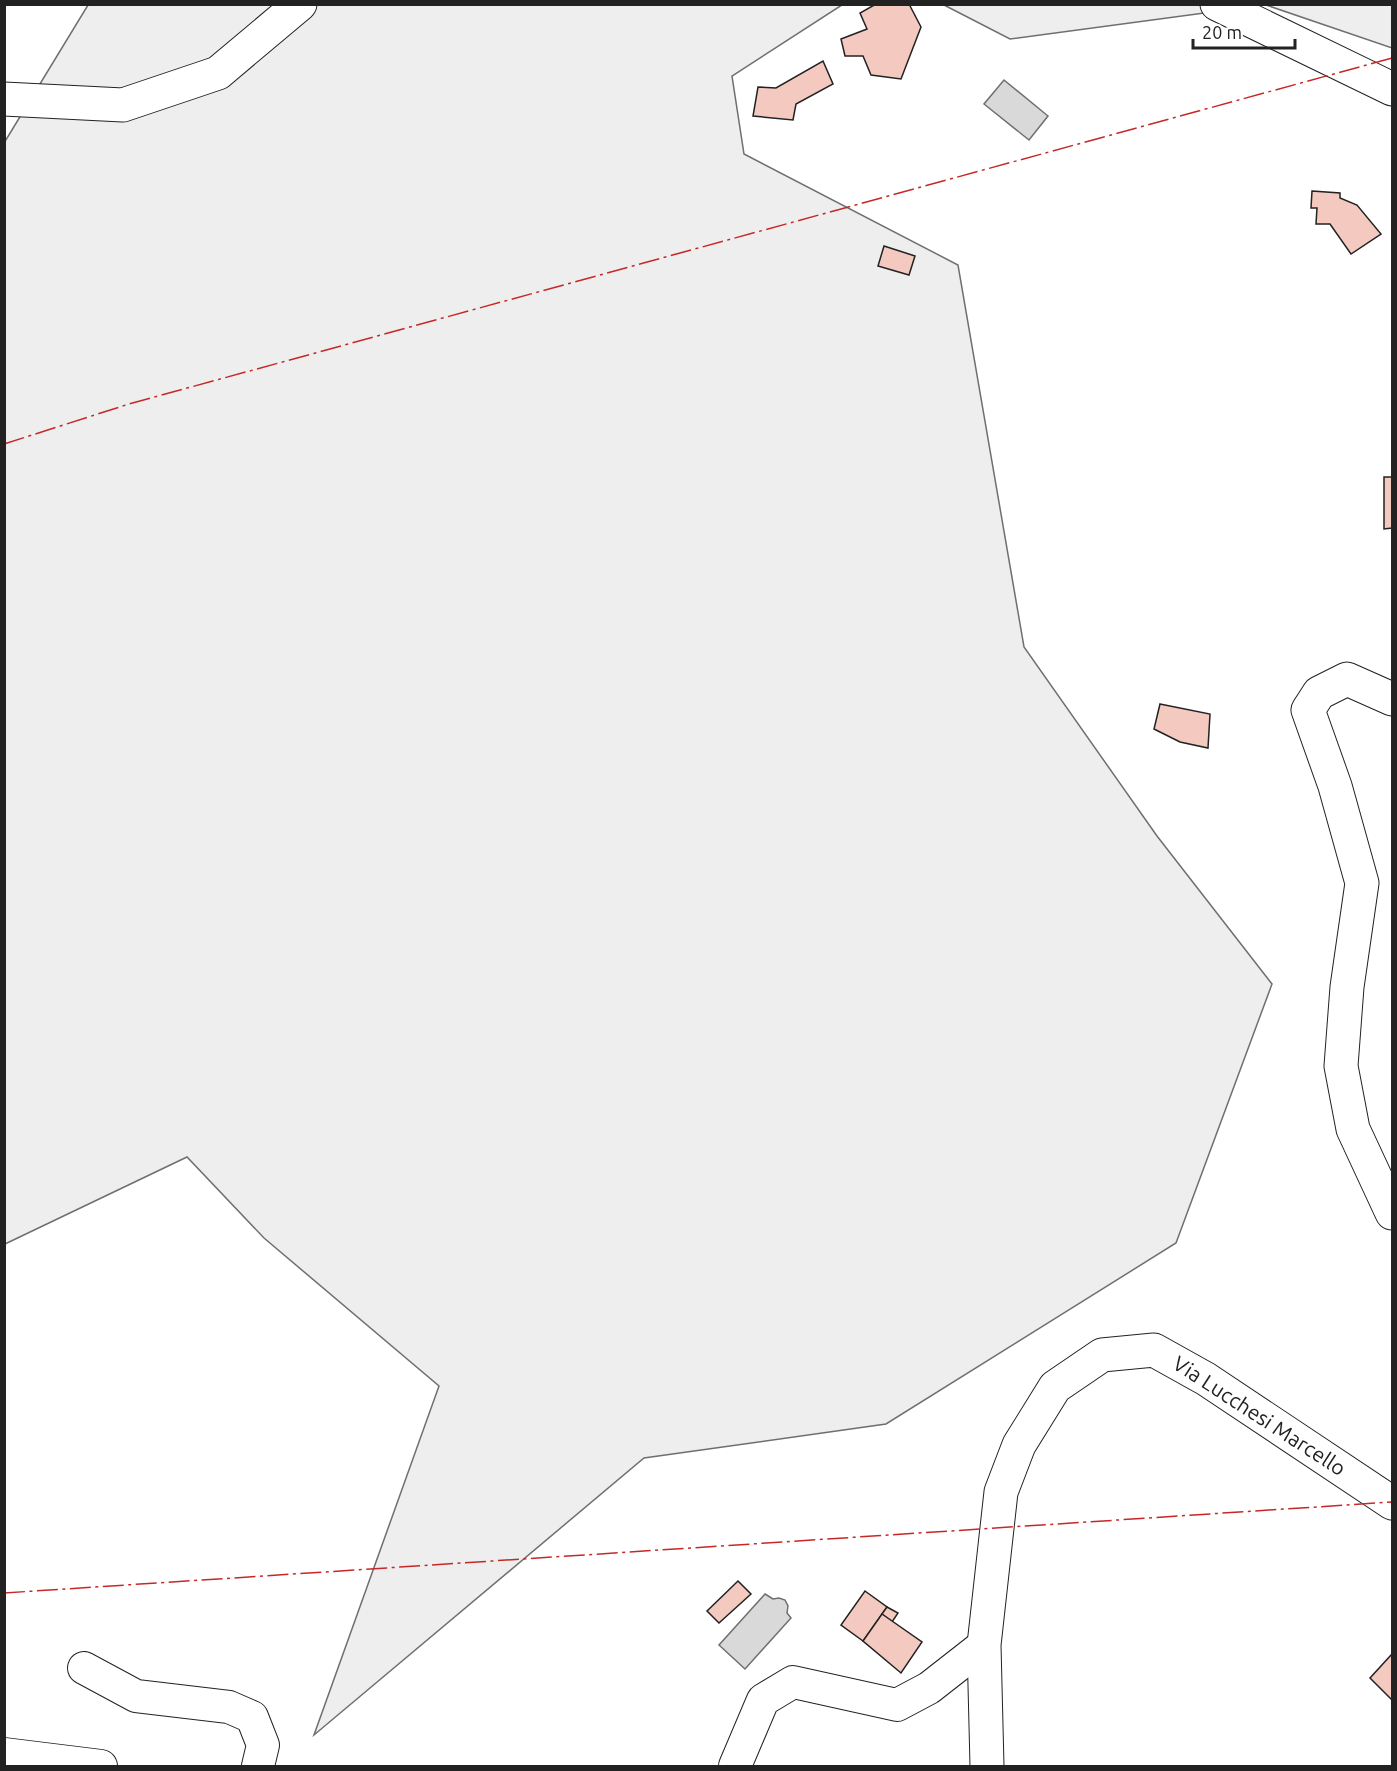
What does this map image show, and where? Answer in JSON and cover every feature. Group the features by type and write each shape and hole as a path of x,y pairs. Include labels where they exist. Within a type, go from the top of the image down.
{"street":[{"path":"4,99 123,105 218,73 300,4"},
{"path":"1217,4 1392,89"},
{"path":"1392,699 1347,679 1319,693 1308,710 1335,786 1362,883 1347,987 1341,1066 1353,1129 1392,1213"},
{"name":"Via Lucchesi Marcello","path":"987,1767 984,1645 1001,1492 1019,1445 1054,1387 1102,1355 1154,1350 1206,1379 1392,1503"},
{"path":"735,1767 763,1700 793,1682 897,1705 929,1688 984,1645"},
{"path":"84,1668 136,1696 229,1707 252,1717 263,1745 258,1767"},
{"path":"4,1754 101,1767"}],"shaded area":[{"path":"88,5 842,5 732,76 744,154 958,265 1024,647 1157,836 1272,984 1176,1243 886,1424 644,1458 314,1735 439,1386 264,1238 187,1157 5,1244 4,143"},
{"path":"944,5 1264,5 1010,39"},
{"path":"1266,5 1392,5 1392,48"},
{"path":"1004,80 1048,116 1029,140 984,104"},
{"path":"765,1594 773,1599 785,1600 788,1606 787,1613 791,1618 745,1669 719,1645"}],"building":[{"path":"876,4 909,4 921,27 901,79 871,75 863,56 845,56 841,39 867,29 860,13"},
{"path":"823,61 833,84 796,104 793,120 753,116 758,87 776,88"},
{"path":"1312,191 1340,193 1340,198 1357,205 1381,234 1351,254 1330,224 1316,224 1317,208 1311,208"},
{"path":"884,246 915,256 909,275 878,266"},
{"path":"1384,477 1392,477 1392,528 1384,529"},
{"path":"1160,704 1210,714 1208,748 1180,742 1154,729"},
{"path":"738,1581 751,1594 719,1623 707,1611"},
{"path":"865,1591 887,1607 863,1641 841,1625"},
{"path":"887,1607 898,1613 892,1622 882,1614"},
{"path":"882,1614 922,1642 901,1673 863,1641"},
{"path":"1392,1654 1392,1700 1370,1678"}],"power":[{"path":"4,444 129,404 1392,58"},
{"path":"4,1593 1392,1502"}]}
